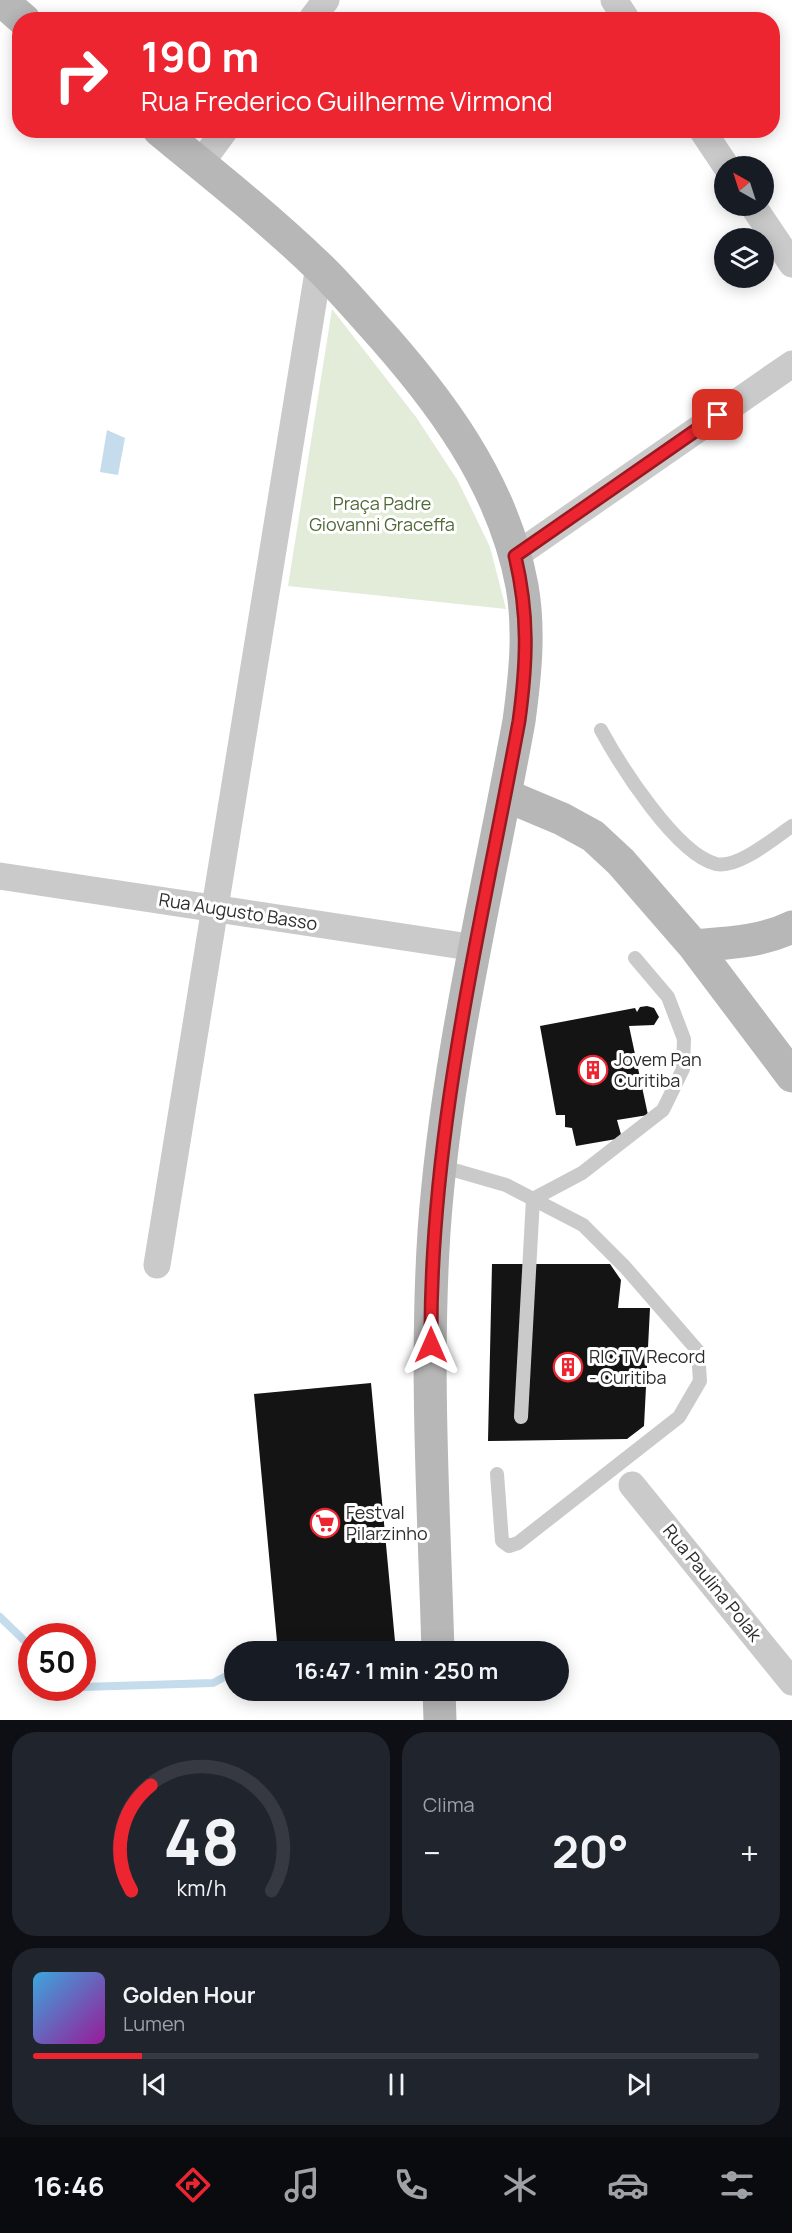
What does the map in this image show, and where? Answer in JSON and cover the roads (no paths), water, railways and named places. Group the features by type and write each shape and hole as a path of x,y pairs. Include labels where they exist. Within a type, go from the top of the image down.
{"main road":[{"path":"1,0 15,12"},
{"path":"169,138 318,266 398,353 451,423 483,474 502,516 522,586 527,631 523,689 447,1104 434,1232 431,1309 438,1641"},
{"path":"505,795 562,819 593,836 621,862 694,946 792,1076"},
{"path":"694,946 743,942 770,936 792,927"},
{"path":"439,1701 440,1720"}],"street":[{"path":"200,164 219,138"},
{"path":"707,138 719,156"},
{"path":"760,216 792,264"},
{"path":"157,1264 318,266"},
{"path":"515,556 792,364"},
{"name":"Rua Augusto Basso","path":"0,876 476,948"},
{"name":"Rua Paulina Polak","path":"632,1485 792,1682"}],"lane":[{"path":"601,730 613,752 672,834 697,854 717,864 743,860 792,826"},
{"path":"533,1199 582,1173 663,1110 683,1070 684,1039 668,996 635,958"},
{"path":"440,1166 506,1185 583,1225 625,1267 698,1351 700,1381 679,1418 518,1543 509,1546 502,1541 497,1474"},
{"path":"521,1417 533,1199"}],"water":[{"path":"107,430 125,438 118,475 100,472"}],"waterway":[{"path":"0,1617 18,1634"},
{"path":"96,1687 213,1683 224,1677"}],"place":[{"name":"Jovem Pan Curitiba","path":"593,1070"},
{"name":"RIC TV Record - Curitiba","path":"568,1367"},
{"name":"Festval Pilarzinho","path":"325,1523"}],"park label":[{"name":"Praça Padre Giovanni Graceffa","path":"382,514"}]}
